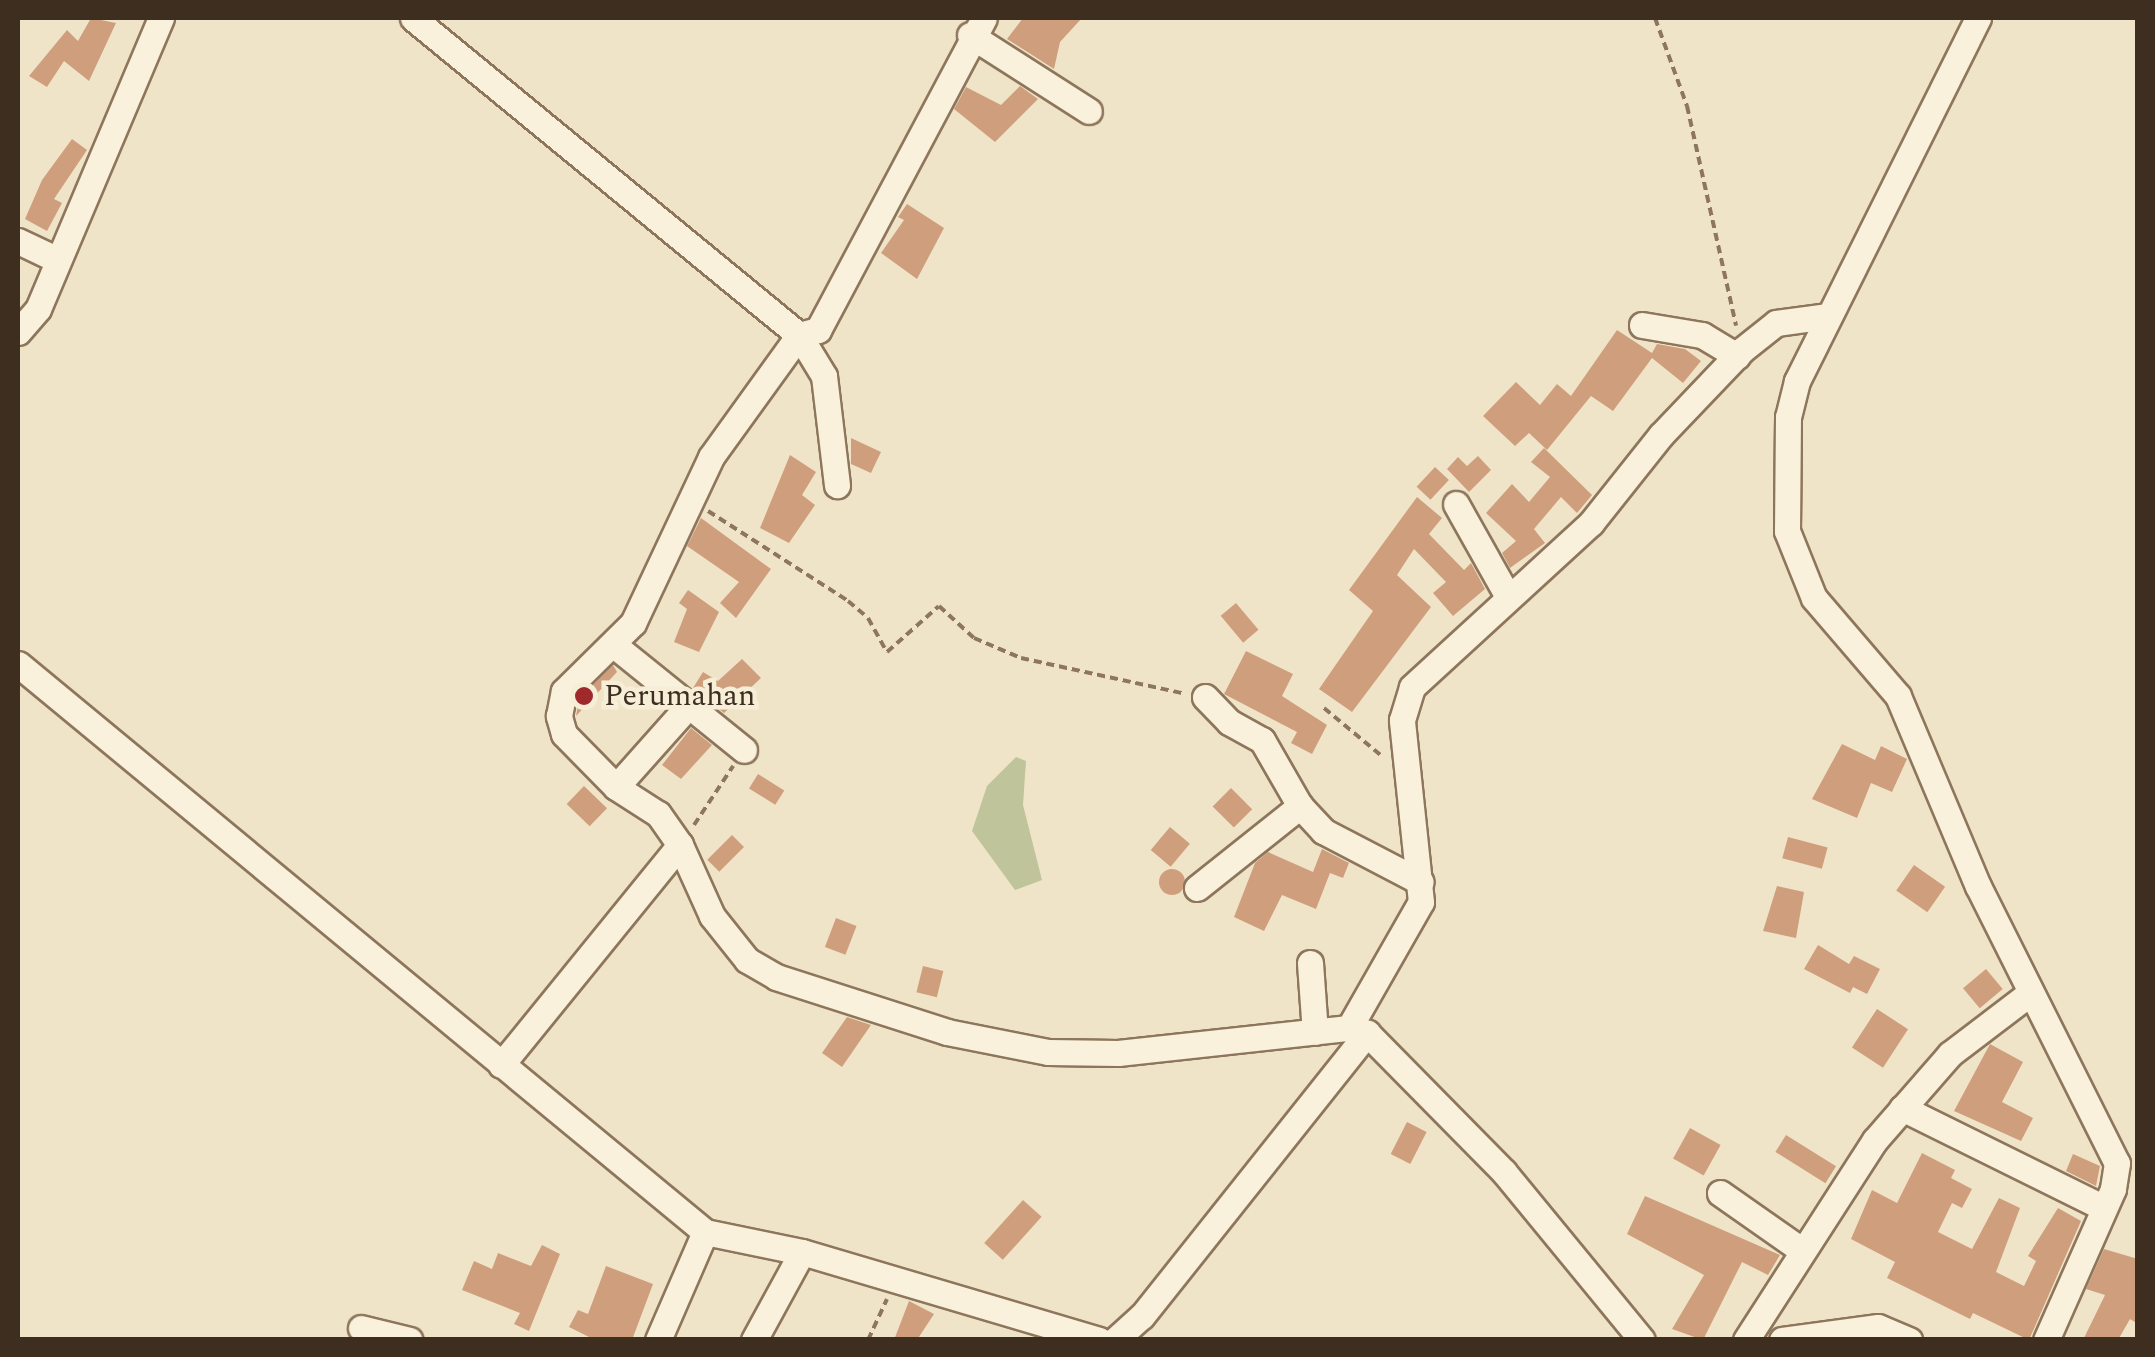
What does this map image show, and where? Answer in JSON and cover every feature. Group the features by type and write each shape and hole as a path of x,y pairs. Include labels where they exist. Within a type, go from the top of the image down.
{"street":[{"path":"18,332 38,309 160,18"},
{"path":"413,18 800,335 824,376 837,485"},
{"path":"1978,18 1826,316 1788,416 1791,545 1814,598 1898,696 2030,992 2112,1148 2117,1174 2046,1340"},
{"path":"1089,111 977,26 824,320 815,332 800,335 686,500 644,603 614,645 564,691 559,716 564,734 616,787 658,814 680,845 712,916 747,960 776,977 946,1032 1048,1052 1118,1053 1314,1032 1358,1031 1504,1172 1642,1340"},
{"path":"18,241 58,260"},
{"path":"1115,1340 1142,1316 1358,1031 1417,913 1421,882 1402,720 1412,687 1591,522 1661,434 1739,353 1776,323 1826,316"},
{"path":"1642,325 1702,334 1739,353"},
{"path":"1456,504 1507,596"},
{"path":"614,645 744,750"},
{"path":"18,664 705,1232 802,1252 1085,1337"},
{"path":"1205,696 1234,726 1262,740 1300,806 1324,831 1421,882"},
{"path":"616,787 689,705"},
{"path":"1197,888 1300,806"},
{"path":"501,1065 680,845"},
{"path":"1310,962 1314,1032"},
{"path":"1746,1340 1800,1249 1902,1108 1980,1026 2030,992"},
{"path":"1902,1108 2104,1208"},
{"path":"1720,1193 1800,1249"},
{"path":"658,1340 705,1232"},
{"path":"754,1340 802,1252"},
{"path":"1782,1340 1878,1327 1909,1340"},
{"path":"361,1328 410,1340"}],"path":[{"path":"1654,18 1687,106 1739,353"},
{"path":"686,500 848,601 868,618 887,652 938,606 974,638 1021,658 1104,681 1205,696"},
{"path":"1324,708 1410,779"},
{"path":"680,845 744,750"},
{"path":"868,1340 895,1281"}],"green space":[{"path":"1016,757 1026,761 1023,805 1042,880 1015,890 972,831 987,786"}],"building":[{"path":"91,18 116,23 89,81 64,61 47,87 29,76 67,30 78,41"},
{"path":"1023,18 1082,18 1060,42 1054,69 1007,39"},
{"path":"1020,86 1038,99 995,142 954,109 966,87 1001,105"},
{"path":"72,139 87,150 54,199 62,203 47,231 25,219 42,180"},
{"path":"907,204 944,228 917,279 881,253 904,220 898,217"},
{"path":"1617,330 1652,353 1657,344 1685,349 1701,361 1683,383 1652,358 1613,411 1591,396 1547,450 1529,433 1515,446 1483,416 1516,382 1540,405 1557,384 1571,396"},
{"path":"851,438 881,452 871,473 851,464"},
{"path":"1544,448 1592,495 1577,513 1561,497 1534,529 1545,543 1510,568 1502,553 1516,541 1486,513 1512,484 1529,502 1550,477 1531,462"},
{"path":"790,455 816,472 802,495 815,505 789,543 760,528"},
{"path":"1478,456 1491,470 1469,492 1447,469 1458,457 1467,466"},
{"path":"1435,467 1449,480 1430,500 1417,487"},
{"path":"1417,497 1442,518 1429,534 1464,570 1471,563 1485,589 1453,616 1433,593 1446,582 1414,549 1397,575 1431,607 1352,712 1319,689 1373,611 1349,590"},
{"path":"701,518 771,569 736,618 720,603 739,582 687,546"},
{"path":"688,590 719,612 699,652 674,642 687,609 679,603"},
{"path":"1236,603 1258,630 1243,643 1221,616"},
{"path":"1246,651 1293,674 1282,696 1327,725 1312,754 1291,743 1297,732 1224,694"},
{"path":"742,659 761,678 724,713 693,688 703,672 718,681"},
{"path":"613,665 617,672 576,716 579,699"},
{"path":"691,728 712,745 681,779 662,765"},
{"path":"1842,744 1875,760 1881,746 1907,759 1892,792 1871,783 1857,818 1812,799"},
{"path":"758,774 784,790 775,805 749,788"},
{"path":"584,786 607,808 590,826 567,804"},
{"path":"1231,788 1252,809 1234,828 1213,806"},
{"path":"1170,827 1190,844 1171,867 1151,850"},
{"path":"732,835 744,847 719,872 707,860"},
{"path":"1788,837 1828,848 1822,869 1782,858"},
{"path":"1322,849 1349,863 1343,878 1330,873 1316,909 1282,895 1264,931 1234,917 1255,863 1268,852 1313,872"},
{"path":"1914,865 1945,887 1927,912 1896,890"},
{"path":"1172,869 1181,873 1185,882 1181,891 1172,895 1163,891 1159,882 1163,873"},
{"path":"1777,886 1804,892 1796,938 1763,931"},
{"path":"836,918 857,926 845,955 825,947"},
{"path":"1818,945 1849,964 1854,956 1880,969 1867,994 1853,987 1850,993 1804,969"},
{"path":"923,966 943,971 937,997 916,992"},
{"path":"1986,969 2003,989 1980,1008 1963,988"},
{"path":"1877,1009 1908,1029 1883,1068 1852,1048"},
{"path":"847,1017 871,1025 842,1067 822,1053"},
{"path":"1990,1044 2023,1062 2002,1102 2033,1118 2021,1141 1954,1111"},
{"path":"1407,1122 1427,1132 1410,1164 1391,1154"},
{"path":"1690,1128 1721,1145 1704,1176 1673,1159"},
{"path":"1786,1135 1836,1166 1825,1183 1775,1152"},
{"path":"1922,1153 1955,1170 1951,1178 1972,1189 1962,1208 1952,1203 1938,1232 1972,1249 1999,1198 2020,1208 1996,1272 2024,1286 2036,1261 2028,1256 2058,1208 2081,1221 2029,1340 1973,1313 1970,1319 1887,1278 1895,1262 1851,1239 1872,1190 1897,1203"},
{"path":"2073,1154 2100,1166 2096,1186 2066,1171"},
{"path":"1645,1196 1780,1255 1768,1275 1742,1262 1703,1340 1672,1329 1704,1275 1627,1234"},
{"path":"1023,1200 1042,1217 1003,1260 984,1243"},
{"path":"542,1245 560,1254 529,1331 514,1324 520,1313 462,1290 474,1261 492,1269 498,1253 531,1266"},
{"path":"2104,1249 2138,1259 2138,1324 2130,1319 2118,1340 2083,1340 2105,1295 2086,1289"},
{"path":"606,1266 653,1284 632,1340 595,1340 569,1327 578,1310 588,1314"},
{"path":"909,1301 934,1314 917,1340 894,1340"}],"place":[{"name":"Perumahan","path":"584,696"}]}
